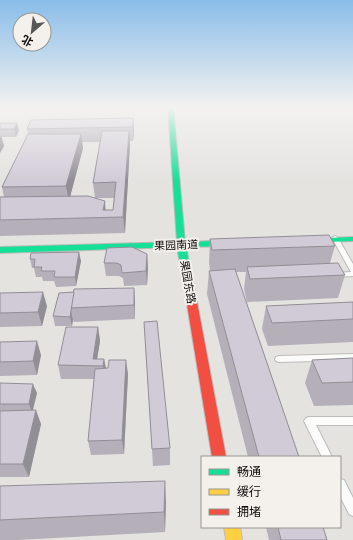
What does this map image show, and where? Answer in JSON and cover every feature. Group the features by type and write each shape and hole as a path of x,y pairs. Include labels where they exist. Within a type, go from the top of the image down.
{"street":[{"name":"果园东路","path":"168,131 178,245 190,347"},
{"name":"果园东路","path":"171,131 178,245 219,456"},
{"path":"297,241 335,238 353,239"},
{"name":"果园南道","path":"0,250 243,243"},
{"path":"232,528 234,540"}],"lane":[{"path":"335,238 353,270"},
{"path":"330,275 353,274"},
{"path":"279,359 353,356"},
{"path":"327,456 310,421 353,421"},
{"path":"341,486 353,510"}],"building":[{"path":"102,131 129,131 123,217 0,220 0,197 88,196 105,201 103,210 113,210 116,182 93,183"},
{"path":"28,134 81,134 66,186 2,187"},
{"path":"329,235 335,246 212,250 210,239"},
{"path":"132,247 147,254 146,271 122,273 121,265 117,263 104,263 107,248"},
{"path":"79,252 75,277 54,277 55,271 41,271 42,267 34,267 35,259 30,259 31,253"},
{"path":"338,263 345,275 250,279 247,267"},
{"path":"235,269 299,456 259,456 209,271"},
{"path":"134,288 134,305 71,308 74,289"},
{"path":"43,292 38,312 0,313 0,293"},
{"path":"74,292 70,317 53,316 59,293"},
{"path":"353,302 353,319 272,323 266,306"},
{"path":"157,321 170,448 152,449 144,322"},
{"path":"66,327 98,327 93,359 104,359 103,366 58,365"},
{"path":"37,341 33,361 0,362 0,342"},
{"path":"353,358 353,382 322,383 312,360"},
{"path":"109,360 126,360 122,440 88,441 95,369 108,368"},
{"path":"0,383 33,384 29,404 0,404"},
{"path":"36,410 23,464 0,464 0,411"},
{"path":"165,481 164,512 0,520 0,486"},
{"path":"278,528 323,528 327,540 281,540"}],"traffic: fast":[{"path":"172,131 181,244 189,286"},
{"path":"304,241 353,239"},
{"path":"0,250 236,243"}],"traffic: slow":[{"path":"232,528 234,540"}],"traffic: jam":[{"path":"189,286 219,456"}]}
